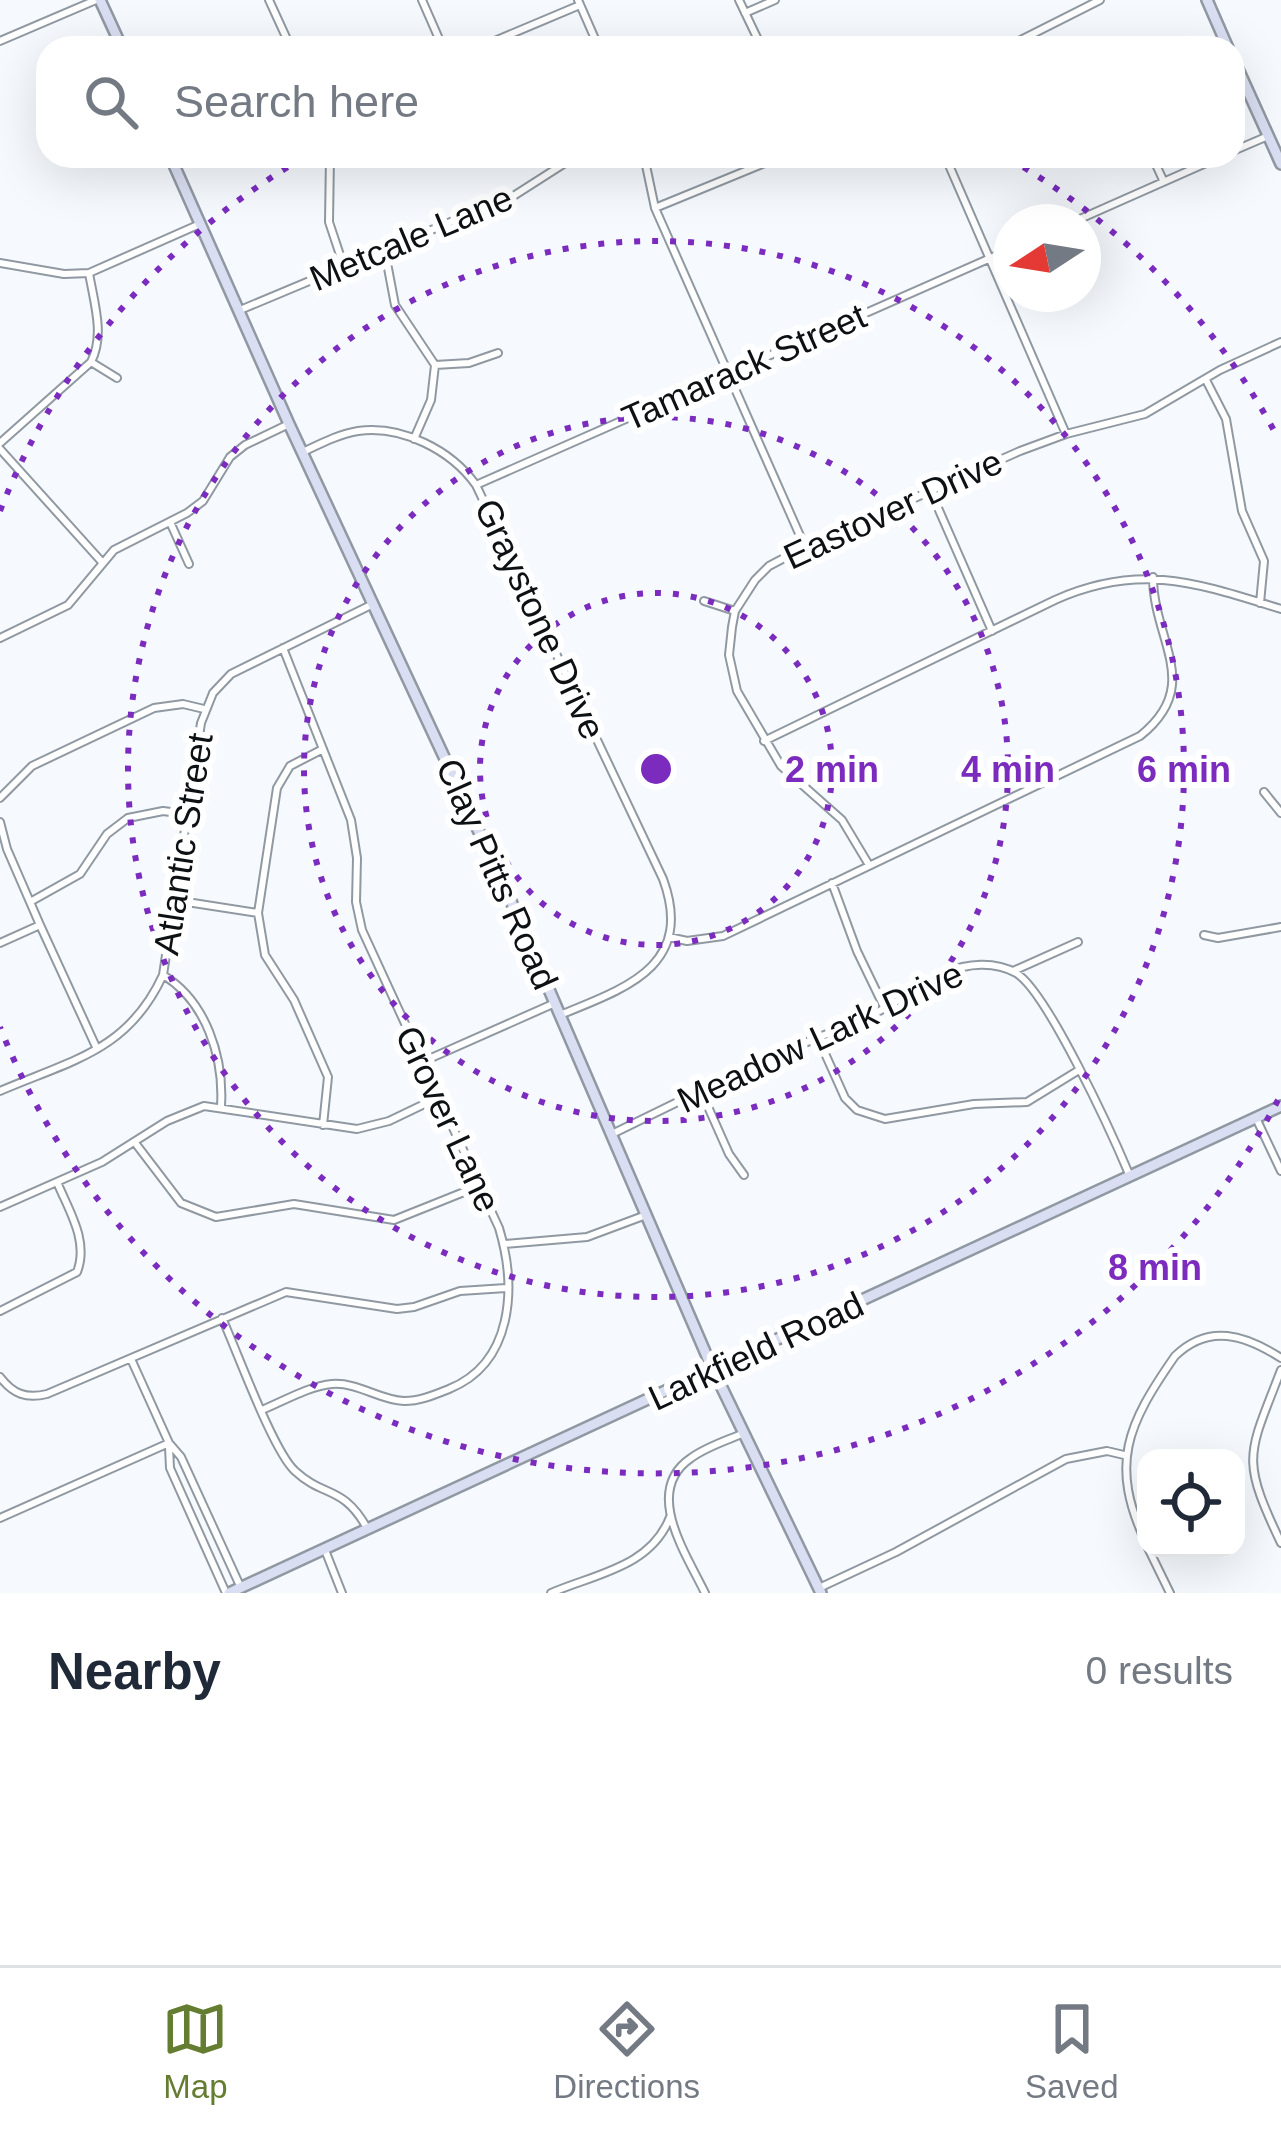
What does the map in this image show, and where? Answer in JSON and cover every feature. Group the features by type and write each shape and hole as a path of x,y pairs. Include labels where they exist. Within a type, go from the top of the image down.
{"street":[{"path":"0,41 98,0 116,36"},
{"path":"269,0 286,36"},
{"path":"422,0 437,36"},
{"path":"740,0 756,36"},
{"path":"745,13 775,0"},
{"path":"1029,36 1100,0"},
{"path":"1207,0 1223,36"},
{"path":"505,36 579,3 594,36"},
{"path":"1245,85 1281,164"},
{"path":"1245,146 1268,136"},
{"name":"Clay Pitts Road","path":"175,168 555,1003 713,1371 820,1591"},
{"path":"330,168 329,222 344,265"},
{"name":"Metcale Lane","path":"240,310 515,196 558,168"},
{"path":"647,168 655,208 805,547"},
{"path":"655,208 753,168"},
{"path":"950,168 1066,434"},
{"path":"1158,168 1164,182"},
{"path":"1101,210 1195,168"},
{"path":"0,263 64,274 89,273 200,224"},
{"path":"384,247 395,305 435,364 430,400 414,439"},
{"name":"Tamarack Street","path":"476,485 993,258"},
{"path":"89,273 98,349 73,382 0,446 101,562"},
{"name":"Eastover Drive","path":"735,610 769,566 805,547 1066,434 1145,414 1281,342"},
{"path":"435,364 470,363 498,352"},
{"path":"91,362 117,378"},
{"path":"1206,380 1226,419 1242,511 1264,561 1260,603"},
{"path":"0,638 68,605 101,562 127,541 202,501 230,457 289,424"},
{"name":"Graystone Drive","path":"303,452 356,431 391,432 449,457 476,485 662,879 671,907 669,938"},
{"path":"931,492 992,631"},
{"path":"170,522 189,564"},
{"path":"560,1015 645,975 669,938 687,941 723,936 1153,726 1172,697 1174,674 1158,617 1154,578"},
{"path":"764,741 1082,588 1120,579 1192,582 1281,609"},
{"path":"704,601 735,610 732,672 764,741 799,786 842,820 868,866"},
{"name":"Atlantic Street","path":"0,1091 124,1035 163,975 204,709 231,674 373,604"},
{"name":"Grover Lane","path":"262,1410 337,1383 381,1398 412,1401 461,1384 488,1364 497,1349 504,1332 506,1288 504,1244 362,930 356,902 356,841 283,648"},
{"path":"0,798 32,766 154,708 183,704 204,709"},
{"path":"322,749 290,766 277,788 258,913 265,955 294,1000 328,1077 323,1125"},
{"path":"1264,792 1281,813"},
{"path":"30,902 80,874 107,834 128,818 164,811 186,814"},
{"path":"0,822 30,902 98,1049"},
{"path":"832,883 885,1010"},
{"path":"175,900 258,913"},
{"path":"0,944 40,925"},
{"path":"1204,935 1218,938 1281,927"},
{"path":"1013,971 1078,942"},
{"name":"Meadow Lark Drive","path":"612,1134 885,1010 957,967 992,965 1013,971 1032,988 1079,1070 1129,1174"},
{"path":"163,975 187,993 213,1042 222,1072 221,1106"},
{"path":"422,1062 555,1003"},
{"path":"818,1038 845,1098 857,1110 885,1119 974,1104 1027,1102 1079,1070"},
{"path":"701,1090 728,1154 744,1175"},
{"path":"0,1207 136,1144 178,1115 204,1106 357,1129 439,1097"},
{"name":"Larkfield Road","path":"228,1593 1281,1106"},
{"path":"1256,1118 1281,1171"},
{"path":"136,1144 181,1203 216,1217 294,1204 394,1220 480,1185"},
{"path":"0,1311 77,1273 80,1237 57,1182"},
{"path":"504,1244 587,1237 646,1215"},
{"path":"0,1377 9,1388 35,1397 286,1292 397,1309 460,1291 506,1288"},
{"path":"222,1318 284,1459 295,1472 350,1501 368,1528"},
{"path":"1137,1523 1129,1506 1124,1455 1163,1373 1189,1343 1221,1334 1240,1336 1281,1358"},
{"path":"130,1358 241,1588"},
{"path":"1281,1370 1251,1454 1255,1488 1281,1543"},
{"path":"705,1593 670,1517 670,1485 683,1464 742,1434"},
{"path":"0,1518 169,1443"},
{"path":"169,1443 170,1468 228,1593"},
{"path":"820,1591 1066,1459 1086,1453 1124,1455"},
{"path":"550,1593 643,1556 656,1544 670,1517"},
{"path":"205,1543 218,1537"},
{"path":"325,1550 342,1593"},
{"path":"1153,1557 1170,1593"}]}
